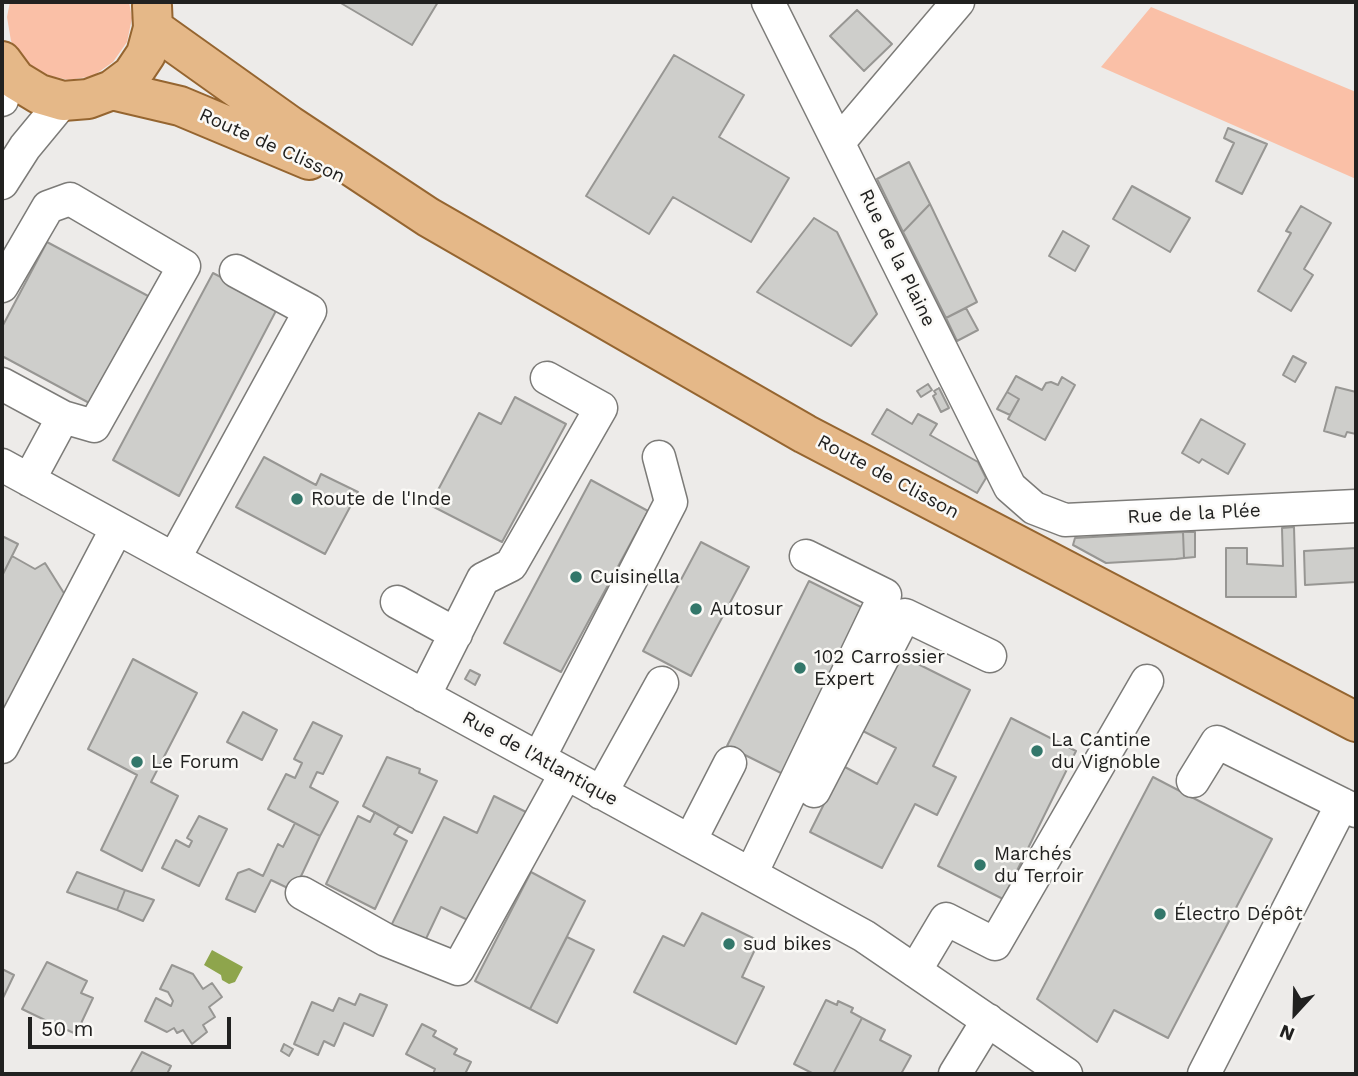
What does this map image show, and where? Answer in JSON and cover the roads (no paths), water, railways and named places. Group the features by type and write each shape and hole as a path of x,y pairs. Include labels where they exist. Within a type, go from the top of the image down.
{"main road":[{"path":"4,77 16,79 39,94 63,101 88,100 112,90 132,75 146,54 153,15"},
{"name":"Route de Clisson","path":"153,15 289,125 428,217 805,434 1356,722"},
{"name":"Route de Clisson","path":"112,90 180,106 278,146 428,217"}],"street":[{"name":"Rue de la Plaine","path":"768,2 1010,487 1034,508"},
{"path":"839,142 958,2"},
{"path":"2,183 25,147 63,101"},
{"path":"2,286 48,206 70,199 184,266 94,426 63,416 2,384"},
{"path":"174,559 310,311 236,271"},
{"path":"424,696 483,579 511,565 601,408 547,377"},
{"path":"29,480 63,416"},
{"path":"539,758 671,502 659,457"},
{"name":"Rue de l'Atlantique","path":"2,465 864,936 1066,1074"},
{"name":"Rue de la Plée","path":"1034,508 1065,520 1356,506"},
{"path":"2,747 117,528"},
{"path":"759,878 885,595 806,556"},
{"path":"397,602 456,634"},
{"path":"759,878 905,615 990,656"},
{"path":"915,971 946,919 995,944 1147,681"},
{"path":"601,793 662,683"},
{"path":"1193,781 1217,741 1349,808 1204,1074"},
{"path":"690,841 730,762"},
{"path":"302,893 386,940 458,969 566,773"},
{"path":"955,1074 988,1020"}],"place":[{"name":"Route de l'Inde","path":"297,499"},
{"name":"Cuisinella","path":"576,577"},
{"name":"Autosur","path":"696,609"},
{"name":"102 Carrossier Expert","path":"800,668"},
{"name":"La Cantine du Vignoble","path":"1037,751"},
{"name":"Le Forum","path":"137,762"},
{"name":"Marchés du Terroir","path":"980,865"},
{"name":"Électro Dépôt","path":"1160,914"},
{"name":"sud bikes","path":"729,944"}]}
